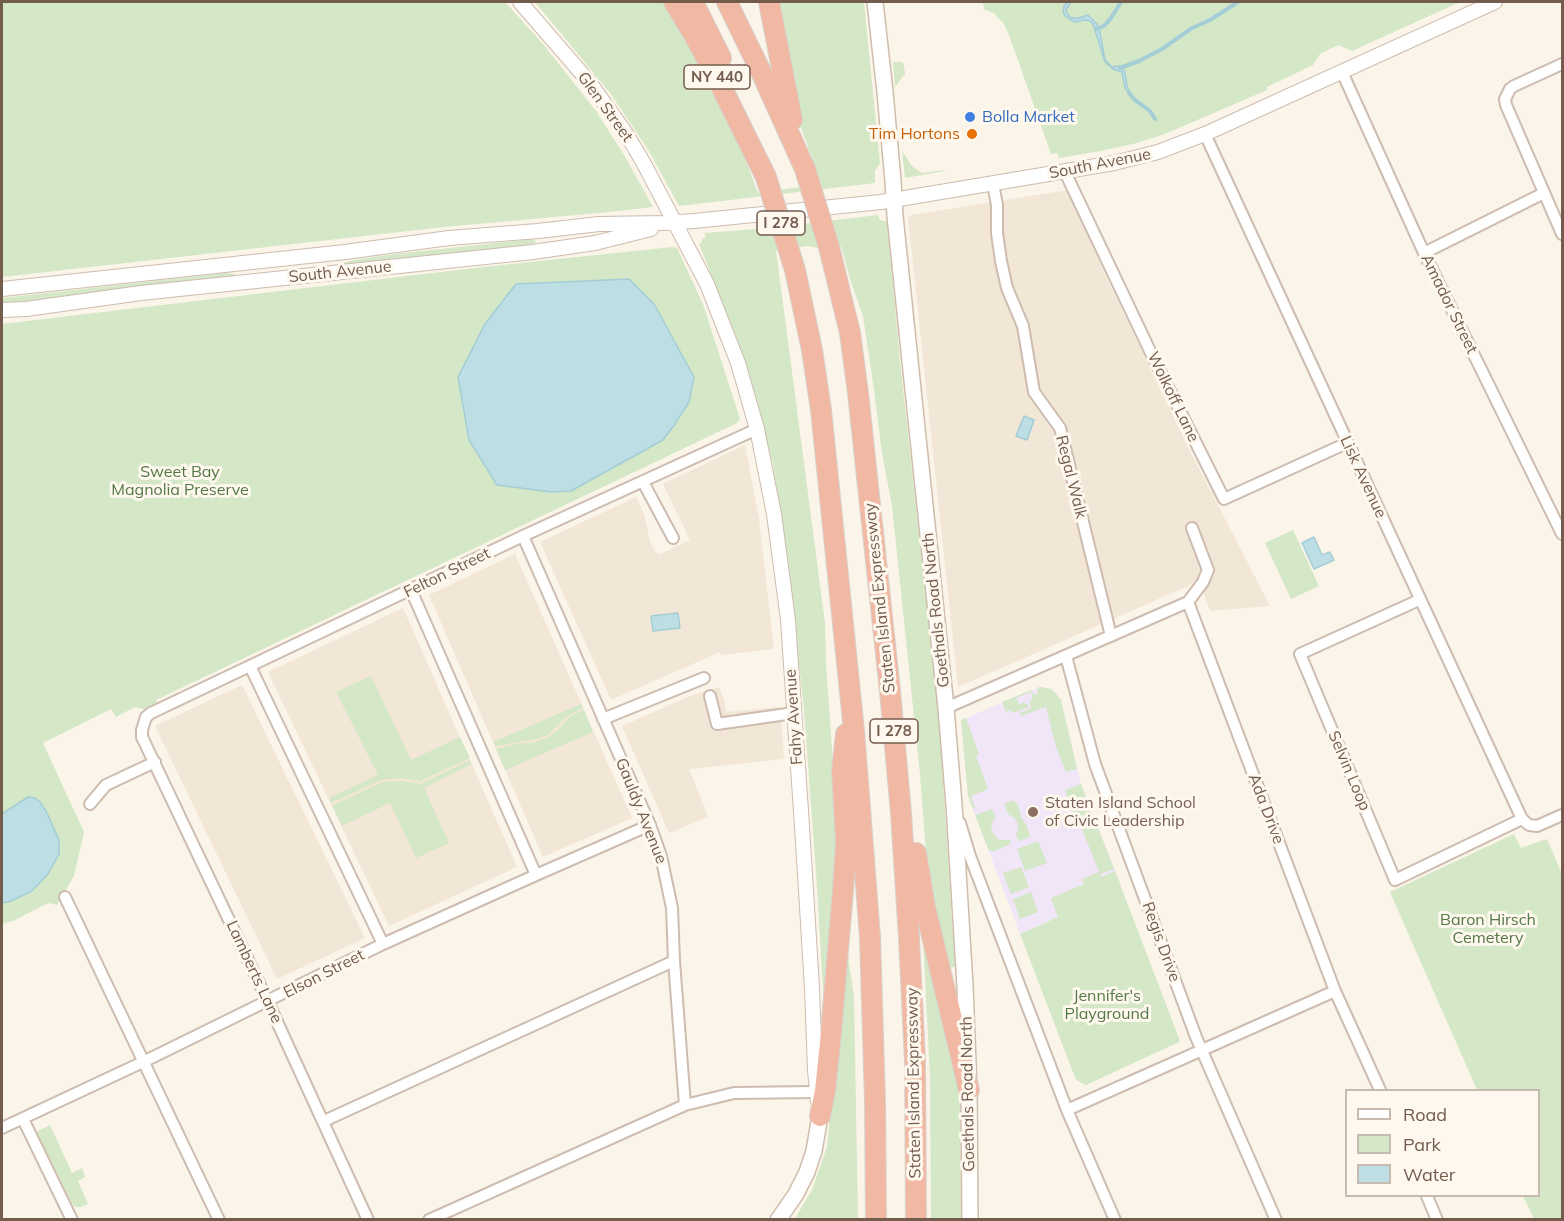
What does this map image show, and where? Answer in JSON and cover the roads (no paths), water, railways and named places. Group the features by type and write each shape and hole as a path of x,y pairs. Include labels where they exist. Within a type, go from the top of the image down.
{"highway":[{"name":"NY 440","path":"674,2 757,154 766,177"},
{"path":"693,2 739,96 757,154"},
{"name":"Staten Island Expressway","path":"727,2 805,169 829,247 855,363 903,835 915,1061 916,1220"},
{"path":"769,2 789,106 805,169"},
{"name":"I 278","path":"766,177 795,270 820,401 850,690 870,937 876,1122 876,1220"},
{"path":"820,1116 831,1033 843,890 846,834 842,770 850,690"},
{"path":"890,691 913,811 922,892 969,1090"}],"main road":[{"name":"Goethals Road North","path":"875,2 954,805 969,1090 970,1220"},
{"name":"Fahy Avenue","path":"778,1220 796,1194 807,1172 814,1151 820,1116"}],"street":[{"name":"Glen Street","path":"520,2 590,83 627,135 676,222"},
{"name":"South Avenue","path":"2,289 449,238 599,224 676,222 894,200 1114,163 1147,155 1205,134 1495,2"},
{"path":"1563,63 1514,86 1506,95 1506,105 1563,234"},
{"name":"Amador Street","path":"1342,72 1424,253 1563,534"},
{"name":"Lisk Avenue","path":"1205,134 1522,819"},
{"name":"Wolkoff Lane","path":"1065,172 1150,351 1224,499 1347,443"},
{"name":"Regal Walk","path":"993,184 997,205 997,233 1001,261 1007,288 1023,326 1034,392 1060,429 1111,636"},
{"path":"1424,253 1544,193"},
{"name":"South Avenue","path":"2,310 533,252 595,243 676,222"},
{"name":"Fahy Avenue","path":"676,222 707,284 738,363 757,429 774,514 788,620 811,977 816,1092 820,1116"},
{"name":"Felton Street","path":"143,724 151,713 523,536 757,429"},
{"path":"643,482 673,538"},
{"path":"946,708 1188,602 1203,582 1208,570 1192,528"},
{"name":"Gauldy Avenue","path":"523,536 650,825 661,855 672,908 685,1105"},
{"path":"411,590 536,875"},
{"name":"Selvin Loop","path":"1419,600 1300,654 1395,880 1522,819"},
{"name":"Ada Drive","path":"1188,602 1335,991 1380,1089"},
{"name":"Regis Drive","path":"1066,656 1095,764 1202,1050 1276,1220"},
{"path":"250,666 383,944"},
{"path":"603,719 704,678"},
{"path":"710,696 717,724 794,713"},
{"name":"Lamberts Lane","path":"143,724 142,737 324,1121 368,1220"},
{"path":"90,804 106,785 155,762"},
{"path":"954,805 970,855 1067,1110 1115,1220"},
{"path":"1522,819 1529,825 1537,826 1563,815"},
{"name":"Elson Street","path":"3,1123 23,1119 268,1002 383,944 650,825"},
{"path":"64,897 219,1220"},
{"path":"324,1121 674,961"},
{"path":"1067,1110 1335,991"},
{"path":"429,1220 685,1105 734,1093 816,1092"},
{"path":"23,1119 72,1220"},
{"path":"1427,1197 1437,1220"}],"water":[{"path":"1071,2 1066,10 1071,18 1088,15 1097,24 1105,60 1112,67 1123,68 1131,95 1125,88 1122,72 1113,69 1105,62 1093,24 1086,20 1074,22 1065,16 1064,6"},
{"path":"629,279 654,304 694,377 689,402 675,424 663,440 571,491 551,492 497,485 469,440 458,377 485,324 516,284"},
{"path":"1024,416 1034,420 1027,440 1016,436"},
{"path":"1314,537 1322,555 1330,552 1334,560 1314,569 1302,543"},
{"path":"678,613 680,628 653,631 651,616"},
{"path":"28,797 40,802 47,813 59,840 59,854 48,874 32,891 2,903 2,814"}],"waterway":[{"path":"1097,29 1104,26 1121,2"},
{"path":"1120,68 1162,49 1192,28 1210,20 1238,2"},
{"path":"1129,93 1150,111 1155,119"}],"place":[{"name":"Bolla Market","path":"970,117"},
{"name":"Tim Hortons","path":"972,134"},
{"name":"Staten Island School of Civic Leadership","path":"1033,812"}],"park label":[{"name":"Sweet Bay Magnolia Preserve","path":"180,481"},
{"name":"Baron Hirsch Cemetery","path":"1488,929"},
{"name":"Jennifer's Playground","path":"1107,1005"}]}
